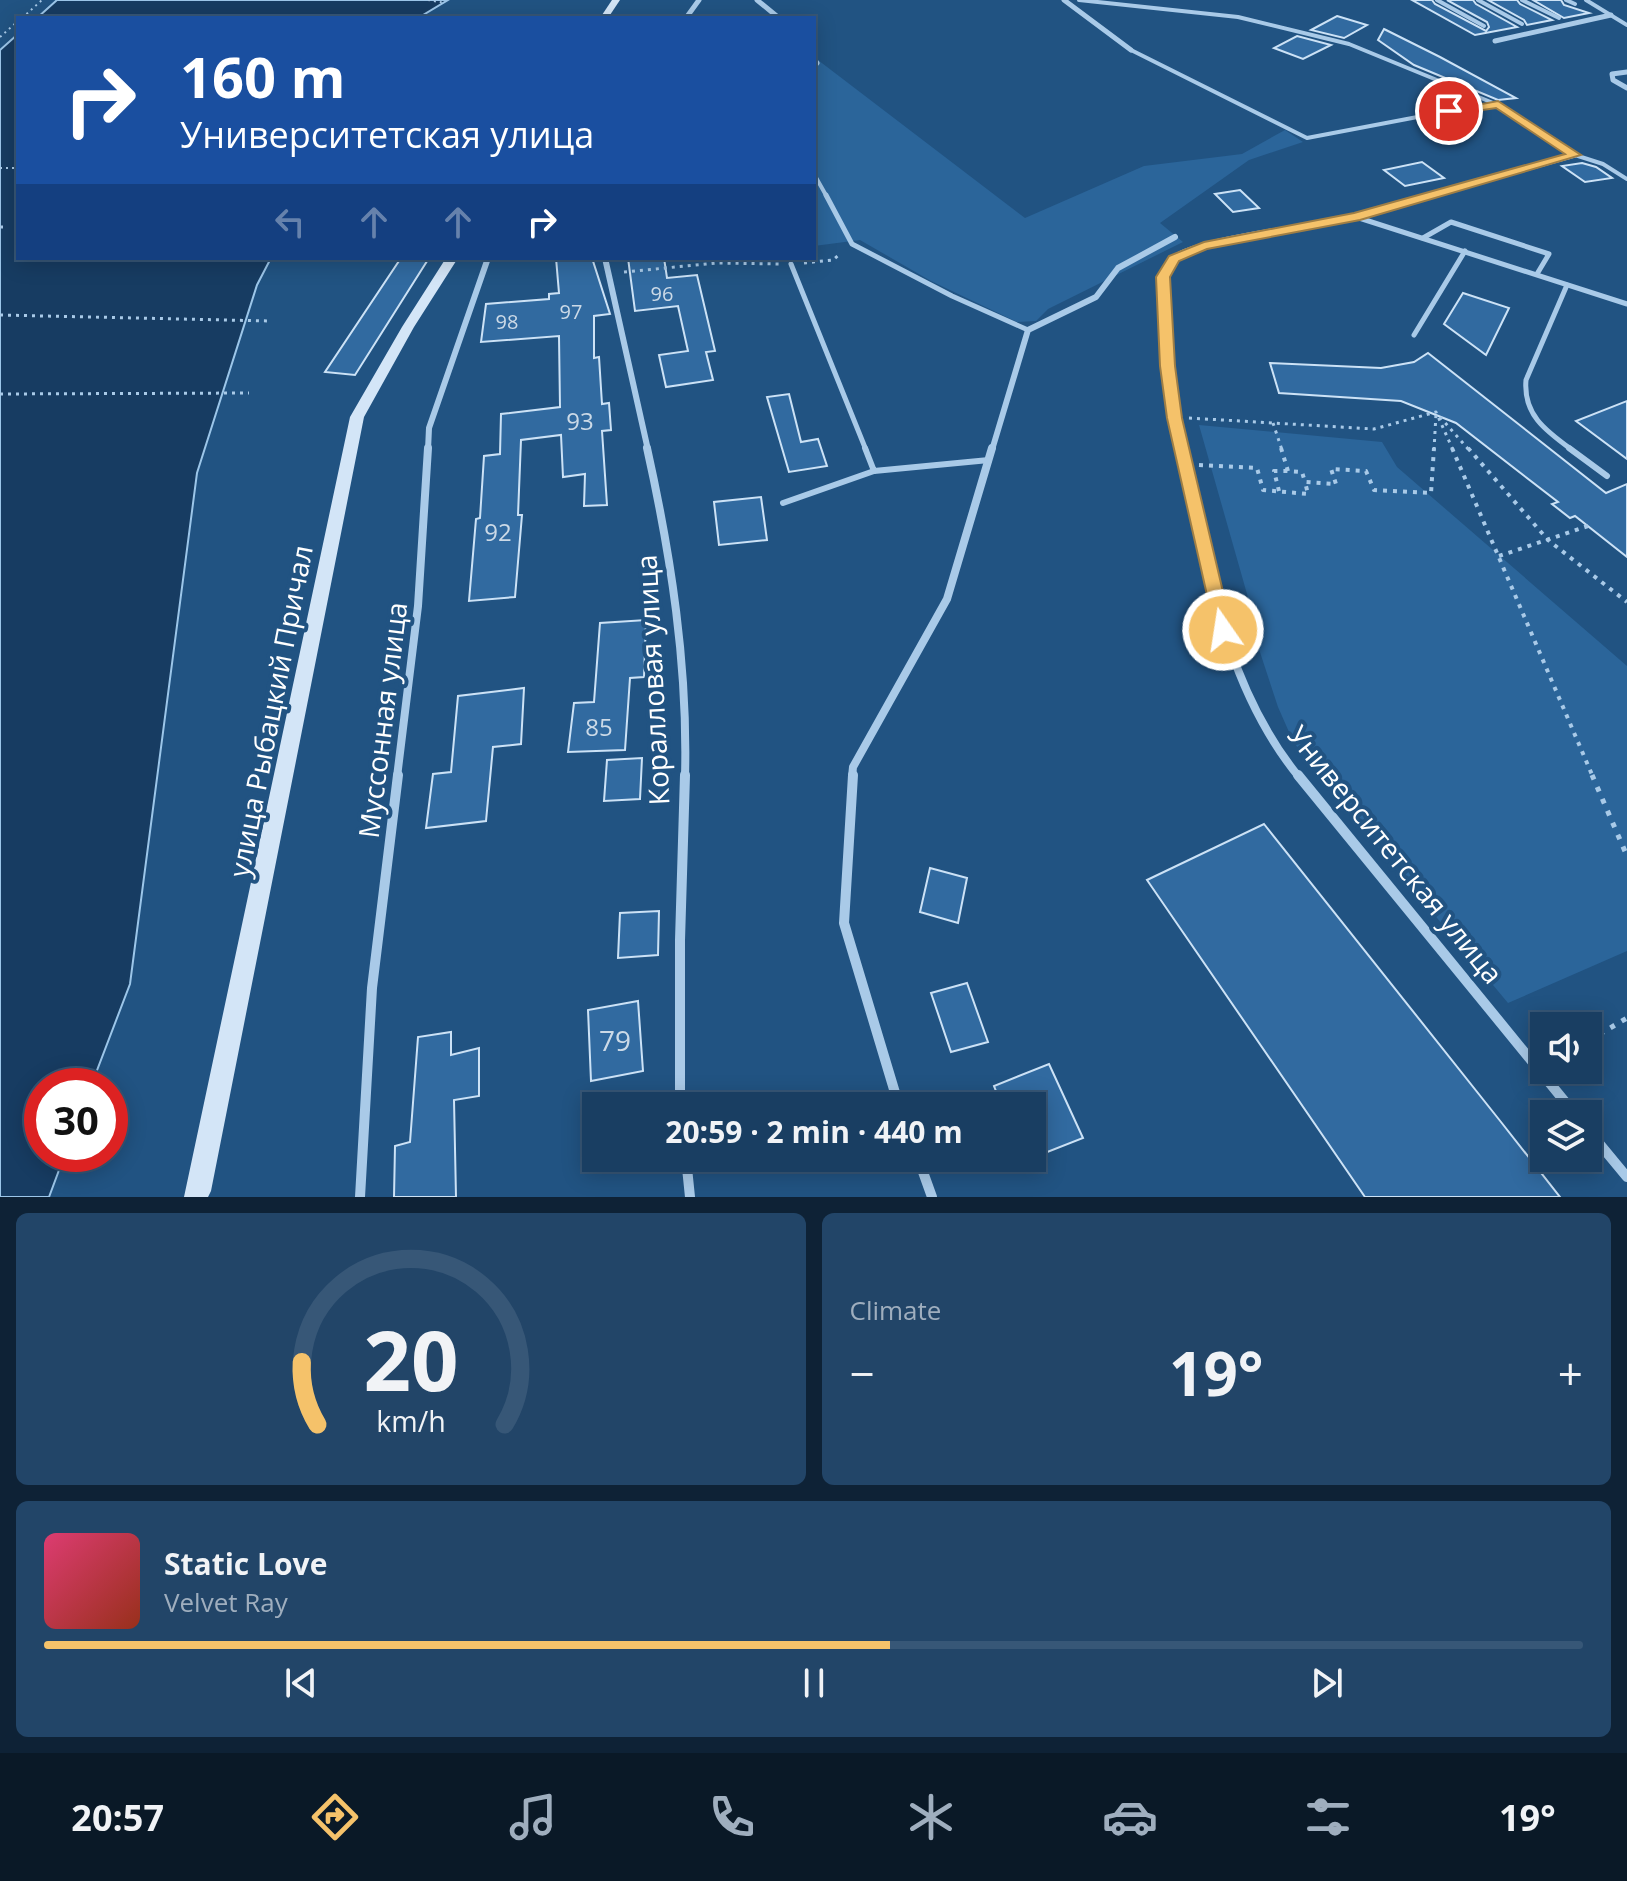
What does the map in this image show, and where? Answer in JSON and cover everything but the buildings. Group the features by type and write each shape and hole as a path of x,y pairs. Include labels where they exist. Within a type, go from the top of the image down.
{"main road":[{"name":"улица Рыбацкий Причал","path":"196,1197 357,417 451,260"}],"street":[{"path":"757,0 777,16"},
{"path":"1064,0 1131,50"},
{"path":"1495,41 1611,15"},
{"path":"1627,72 1612,74 1613,80 1627,88"},
{"path":"1449,111 1498,105 1575,155"},
{"name":"Университетская улица","path":"1564,1100 1279,752 1242,685 1223,630 1185,464 1168,366 1163,277 1174,258 1204,246 1356,217 1575,155"},
{"path":"895,1092 844,923 853,767 947,599 1028,330 1096,297 1118,268 1175,237"},
{"name":"Муссонная улица","path":"360,1197 372,988 418,606 429,428 487,260"},
{"name":"Коралловая улица","path":"606,260 667,536 678,622 685,770 680,1092"},
{"path":"1602,1147 1627,1177"},
{"path":"687,1172 690,1197"},
{"path":"923,1172 932,1197"}],"lane":[{"path":"1079,0 1238,17 1349,44 1498,105"},
{"path":"1437,0 1484,26"},
{"path":"1478,0 1522,24"},
{"path":"1522,0 1559,18"},
{"path":"1566,0 1575,4"},
{"path":"1586,0 1627,25"},
{"path":"1131,50 1307,138 1449,111"},
{"path":"1575,155 1603,164 1627,179"},
{"path":"816,178 852,244 952,296 1028,330"},
{"path":"1356,217 1627,304"},
{"path":"1423,238 1451,222 1549,254 1537,274"},
{"path":"1414,335 1465,251"},
{"path":"791,264 874,471"},
{"path":"1567,285 1526,380 1524,395 1529,412 1544,427 1607,476"},
{"path":"783,503 874,471 989,460"}],"path":[{"path":"24,16 42,0"},
{"path":"428,0 445,3"},
{"path":"0,37 16,23"},
{"path":"610,274 717,263 791,264 833,260 852,244"},
{"path":"0,315 271,321"},
{"path":"0,394 249,393"},
{"path":"1196,419 1374,429 1436,412"},
{"path":"1305,482 1336,484 1331,469 1366,471 1374,490 1431,493 1436,412"},
{"path":"1436,412 1548,540 1627,602"},
{"path":"1436,412 1627,856"},
{"path":"1273,423 1288,471"},
{"path":"1185,464 1257,468 1263,490 1308,494 1302,472 1274,471 1279,491"},
{"path":"1499,556 1588,526"},
{"path":"1602,1033 1627,1018"}],"shaded area":[{"path":"57,0 448,0 421,16 39,16"},
{"path":"16,36 16,260 270,260 257,285 197,473 130,984 98,1068 24,1068 24,1172 58,1172 49,1197 0,1197 0,50"},
{"path":"816,59 1025,218 1144,166 1242,154 1285,130 1303,142 1249,160 1160,223 1183,242 1048,309 1036,321 1017,322 931,281 860,240 816,246"},
{"path":"1199,425 1382,442 1397,467 1627,666 1627,951 1508,1003 1316,773 1293,741 1278,707 1256,640 1249,601"}],"route":[{"path":"1223,630 1174,418 1163,277 1174,258 1204,246 1356,217 1575,155 1498,105 1449,111"}]}
